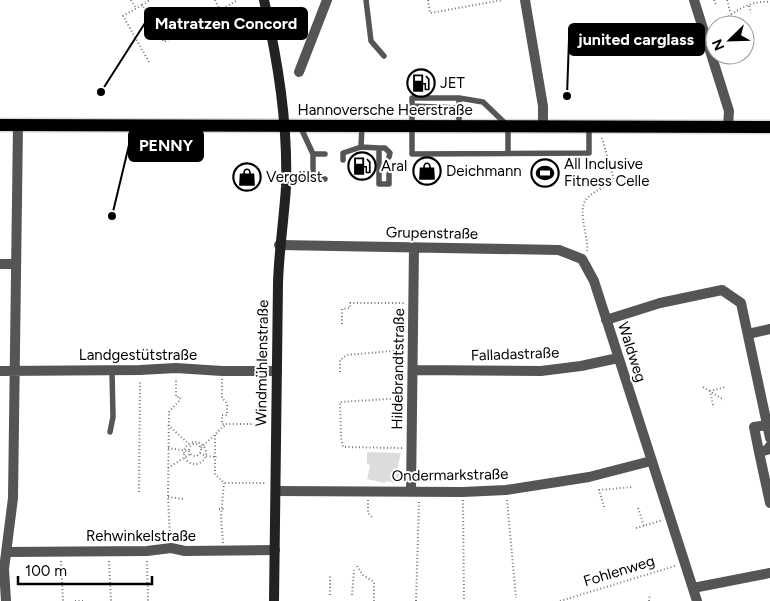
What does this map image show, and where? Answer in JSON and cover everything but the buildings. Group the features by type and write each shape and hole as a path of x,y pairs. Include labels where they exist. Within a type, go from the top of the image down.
{"main road":[{"name":"Hannoversche Heerstraße","path":"0,125 770,127"}],"street":[{"name":"Windmühlenstraße","path":"264,0 280,76 285,126 286,181 284,214 279,246 274,601"},
{"path":"299,72 326,0"},
{"path":"524,0 543,106 543,127"},
{"path":"694,0 729,111 728,127"},
{"path":"6,601 4,569 12,498 18,125"},
{"name":"Grupenstraße","path":"279,246 559,250 582,259"},
{"name":"Hildebrandtstraße","path":"414,247 412,448 415,492"},
{"name":"Waldweg","path":"582,259 594,281 697,601"},
{"path":"0,264 16,264"},
{"path":"606,320 660,303 722,290 741,303 770,438"},
{"path":"748,334 770,329"},
{"name":"Falladastraße","path":"413,370 541,371 581,366 618,358"},
{"name":"Landgestütstraße","path":"0,371 112,371 176,368 276,371"},
{"path":"767,425 754,427 770,503"},
{"path":"760,452 767,450 770,446"},
{"name":"Ondermarkstraße","path":"276,487 368,492 506,490 589,477 651,461"},
{"name":"Rehwinkelstraße","path":"7,552 147,551 171,548 184,551 275,550"},
{"path":"693,588 770,573"}],"lane":[{"path":"366,0 371,41 384,56"},
{"path":"508,153 508,126 483,102 459,98 412,98 412,154 589,153 594,126"},
{"path":"459,98 459,126"},
{"path":"412,106 459,108"},
{"path":"300,126 313,154 313,179"},
{"path":"361,148 362,126"},
{"path":"342,156 361,148 384,148 390,153 389,158"},
{"path":"379,148 379,184 389,184 389,174"},
{"path":"313,154 325,154"},
{"path":"286,181 325,179"},
{"path":"110,432 112,417 112,371"}],"path":[{"path":"132,0 136,8"},
{"path":"149,62 123,16 150,0"},
{"path":"214,0 220,10"},
{"path":"142,5 164,42 238,0"},
{"path":"428,0 430,13 503,0"},
{"path":"714,0 716,6"},
{"path":"727,0 731,14 734,11 763,1 770,2"},
{"path":"749,6 751,13"},
{"path":"582,259 588,249 581,213 582,205 586,199 614,180 594,126"},
{"path":"342,324 342,309 350,308 350,303 414,303"},
{"path":"340,372 340,360 347,355 414,349"},
{"path":"171,548 168,496 168,412 180,400 180,397 176,397 176,368"},
{"path":"140,370 140,492"},
{"path":"222,370 222,398 227,403 227,415 222,415 222,424 276,424"},
{"path":"704,387 724,400"},
{"path":"710,391 726,387"},
{"path":"710,391 713,405"},
{"path":"412,448 343,447 340,402 413,397"},
{"path":"168,448 190,452 195,456 200,453 202,447 226,424"},
{"path":"168,425 190,444 202,447 206,453 201,462 194,464 185,458 184,451 190,444"},
{"path":"215,435 215,474 224,483 276,487"},
{"path":"168,468 185,458 190,452 190,444"},
{"path":"200,453 205,456 216,457"},
{"path":"223,550 220,509 224,483"},
{"path":"604,507 599,490 632,487"},
{"path":"506,490 516,598"},
{"path":"368,492 368,513 373,518"},
{"path":"415,492 419,537 417,547 416,601"},
{"path":"463,492 464,601"},
{"path":"595,495 600,493"},
{"path":"168,496 185,499"},
{"path":"638,508 644,526"},
{"path":"220,509 226,509"},
{"path":"636,528 670,518"},
{"path":"61,551 63,601"},
{"path":"109,551 111,601"},
{"path":"147,551 148,601"},
{"name":"Fohlenweg","path":"560,601 684,563"},
{"path":"357,566 363,575 374,582 374,601"},
{"path":"352,596 354,570"},
{"path":"330,576 330,595"},
{"path":"649,601 650,594"},
{"path":"75,601 82,601"}],"shaded area":[{"path":"367,452 401,453 397,469 401,470 397,483 386,481 385,483 367,479 370,465 367,464"}],"place":[{"name":"JET","path":"421,83"},
{"name":"Matratzen Concord","path":"101,92"},
{"name":"junited carglass","path":"567,96"},
{"name":"Aral","path":"362,166"},
{"name":"Deichmann","path":"427,171"},
{"name":"All Inclusive Fitness Celle","path":"545,173"},
{"name":"Vergölst","path":"247,177"},
{"name":"PENNY","path":"112,216"}]}
